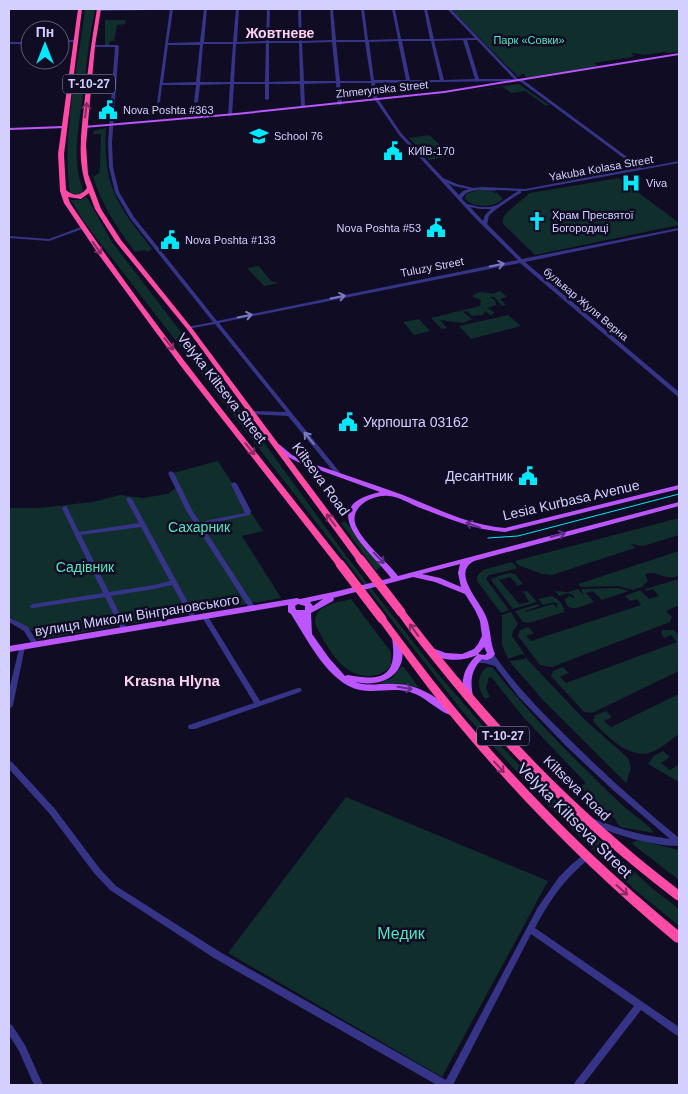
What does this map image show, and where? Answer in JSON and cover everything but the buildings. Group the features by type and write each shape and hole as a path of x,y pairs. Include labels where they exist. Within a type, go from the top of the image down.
{"highway":[{"name":"Т-10-27","path":"63,127 80,9"},
{"name":"Kiltseva Road","path":"99,9 84,127 83,159 89,189 98,209 118,241 189,328 360,559 428,648 470,698 515,750 585,818 679,896"},
{"name":"Velyka Kiltseva Street","path":"63,127 61,164 63,191 67,204 220,411 395,636"},
{"path":"63,191 69,196 78,198 84,196 89,189"},
{"name":"Т-10-27","path":"395,636 456,716"},
{"name":"Velyka Kiltseva Street","path":"456,716 518,788 586,857 679,938"}],"main road":[{"name":"Zhmerynska Street","path":"84,127 377,100 520,80 679,54"},
{"path":"9,129 63,127"},
{"name":"Lesia Kurbasa Avenue","path":"278,446 290,456 302,462 480,527 505,530 679,487"},
{"path":"392,494 362,501 354,509 351,521 363,540 396,578"},
{"name":"Lesia Kurbasa Avenue","path":"338,594 479,555 679,504"},
{"path":"428,648 445,656 478,655 485,658 490,653 483,616 466,590 461,578 463,566 479,555"},
{"path":"421,572 438,576 466,590"},
{"path":"408,575 431,578 466,590"},
{"path":"270,606 302,614 338,594"},
{"name":"вулиця Миколи Вінграновського","path":"9,649 338,594"},
{"path":"309,633 309,604 300,601 291,606 293,612 333,668 342,677 356,686 403,687 424,693 456,716"},
{"path":"470,698 466,679 484,640 485,629"},
{"path":"342,677 354,680 372,680 392,673 398,665 399,657 395,636"}],"street":[{"path":"99,9 150,9"},
{"path":"158,102 172,9"},
{"path":"196,102 205,9"},
{"path":"230,115 237,9"},
{"path":"267,99 268,9"},
{"path":"299,9 303,108"},
{"path":"331,9 340,104"},
{"path":"362,9 377,100"},
{"path":"393,9 408,80"},
{"path":"425,9 442,80"},
{"path":"449,9 520,80 641,169"},
{"path":"465,40 477,80"},
{"path":"167,44 478,40"},
{"path":"70,41 75,41"},
{"path":"93,46 117,46 111,125 111,167 117,192 132,217 340,476"},
{"path":"161,84 520,80"},
{"name":"бульвар Жуля Верна","path":"377,100 400,134 521,261 679,395"},
{"name":"Yakuba Kolasa Street","path":"492,190 525,190 679,162"},
{"name":"бульвар Жуля Верна","path":"440,177 456,185 492,190"},
{"path":"481,188 463,192 462,201 480,208 497,206"},
{"path":"492,190 505,196 505,201"},
{"name":"Yakuba Kolasa Street","path":"497,206 525,190"},
{"path":"485,224 487,215 497,206"},
{"path":"9,237 49,240 83,228"},
{"name":"Tuluzy Street","path":"189,328 679,229"},
{"path":"253,413 289,414"},
{"path":"171,473 190,512 253,609"},
{"path":"199,524 248,514 234,484"},
{"path":"129,499 194,619"},
{"path":"65,508 125,631"},
{"path":"77,534 142,524"},
{"path":"34,606 174,582"},
{"path":"205,617 258,703"},
{"path":"9,618 26,629 36,645"},
{"path":"9,705 22,647"},
{"path":"490,653 496,664 530,704 622,795 679,842"},
{"path":"478,655 484,661 496,664"},
{"path":"192,727 298,690"},
{"path":"9,764 52,811 97,871 113,888 217,954 447,1085 530,929 562,877 573,865 586,857"},
{"path":"585,818 616,832 633,837 679,842"},
{"path":"530,929 679,1032"},
{"path":"578,1085 639,1006"},
{"path":"9,1028 22,1048 39,1085"}],"green space":[{"path":"85,9 95,9 95,11 88,49 77,140 78,167 84,193 81,196 70,194 68,148 69,124"},
{"name":"Парк «Совки»","path":"451,9 679,9 679,52 644,55 632,53 634,55 632,57 594,63 598,66 526,78 524,73 518,77"},
{"path":"105,20 126,20 125,24 117,25 114,41 110,41 109,45 105,45"},
{"path":"519,84 549,105 546,106 525,91 511,93 503,87 457,93"},
{"path":"106,128 107,165 110,180 121,206 152,249 148,252 145,250 135,252 128,243 105,207 93,177 99,173 100,168 101,134 93,134 94,131"},
{"path":"429,135 452,156 429,160 409,138"},
{"path":"619,178 679,223 679,225 535,255 503,224 503,218 507,212 530,193"},
{"path":"481,189 497,193 502,200 489,206 484,206 474,204 465,199 466,194"},
{"path":"87,197 112,242 228,393 347,557 438,674 496,741 540,786 653,889 679,909 679,926 634,889 587,844 534,791 462,711 84,222 71,200 80,200"},
{"path":"259,266 271,281 279,283 264,286 247,268"},
{"path":"500,291 507,297 500,299 506,305 502,306 494,297 490,297 495,300 496,305 487,308 494,312 494,314 490,315 485,311 483,315 472,316 467,311 463,312 472,319 463,323 440,320 447,328 442,329 431,318 480,306 481,300 473,297 473,295 480,292 495,294"},
{"path":"508,315 521,326 471,339 459,326"},
{"path":"419,319 430,331 414,335 403,322"},
{"path":"218,461 263,531 242,536 281,598 37,640 34,632 9,616 9,508 39,508 93,502 120,495 143,498 167,494 178,487 169,474"},
{"path":"679,518 679,535 643,546 631,544 635,548 552,575 542,574 518,565 515,561"},
{"path":"345,521 382,566 376,571 341,523"},
{"path":"679,551 679,576 668,577 654,573 645,574 648,581 644,586 633,590 618,586 581,587 578,584"},
{"path":"512,562 517,567 515,569 489,575 486,579 509,610 501,613 477,581 477,576 483,570"},
{"path":"509,573 515,574 523,584 516,586 517,584 510,577 499,580 519,604 529,602 522,592 527,591 537,602 513,609 491,580"},
{"path":"679,579 679,605 666,611 672,617 670,622 552,667 540,665 518,636 520,630 528,627 534,633 526,636 531,641 641,605 637,599 630,601 625,596 640,590 649,599 659,596 653,589 646,591 645,589"},
{"path":"617,588 629,591 602,600 593,591 586,593 594,602 576,608 569,607 565,599 569,596 574,598 574,596 568,593 559,596 555,591 568,592 578,589 584,596 581,589"},
{"path":"551,596 560,602 564,612 529,623 523,622 515,611 538,604 540,606 525,611 553,604 557,608 557,604 554,602 543,605 538,599"},
{"path":"351,599 391,652 391,665 380,674 371,676 361,675 343,666 324,641 315,623 316,617 322,608 333,603"},
{"path":"511,612 518,624 512,636 525,655 522,654 508,659 502,645 502,615"},
{"path":"663,630 674,630 679,635 679,671 592,713 584,712 551,676 553,671 563,667 569,673 560,677 566,683 677,642 671,635 664,638 661,632"},
{"path":"525,657 584,719 628,758 631,768 626,783 543,700 509,661 525,659"},
{"path":"401,667 404,667 419,688 406,684 379,683 392,678"},
{"path":"487,667 492,667 569,753 622,805 654,833 620,827 614,818 580,787 586,783 524,718 492,678 489,677 486,688 490,697 485,699 480,691 479,678"},
{"path":"679,694 679,734 653,752 641,754 625,749 610,739 593,721 595,715 606,711 612,717 604,721 611,727"},
{"path":"663,751 670,757 661,763 670,770 679,764 679,782 648,764 654,756"},
{"name":"Медик","path":"346,797 548,881 442,1077 228,953"},
{"path":"638,840 679,850 679,880 631,843"}],"tram line":[{"path":"488,538 518,536 679,494"}],"place":[{"name":"Nova Poshta #363","path":"108,110"},
{"name":"School 76","path":"259,136"},
{"name":"КИЇВ-170","path":"393,151"},
{"name":"Viva","path":"631,183"},
{"name":"Храм Пресвятої Богородиці","path":"537,221"},
{"name":"Nova Poshta #53","path":"436,228"},
{"name":"Nova Poshta #133","path":"170,240"},
{"name":"Укрпошта 03162","path":"348,422"},
{"name":"Десантник","path":"528,476"}],"district":[{"name":"Жовтневе","path":"280,33"},
{"name":"Krasna Hlyna","path":"172,681"}],"park label":[{"name":"Сахарник","path":"199,527"},
{"name":"Садівник","path":"85,567"}]}
